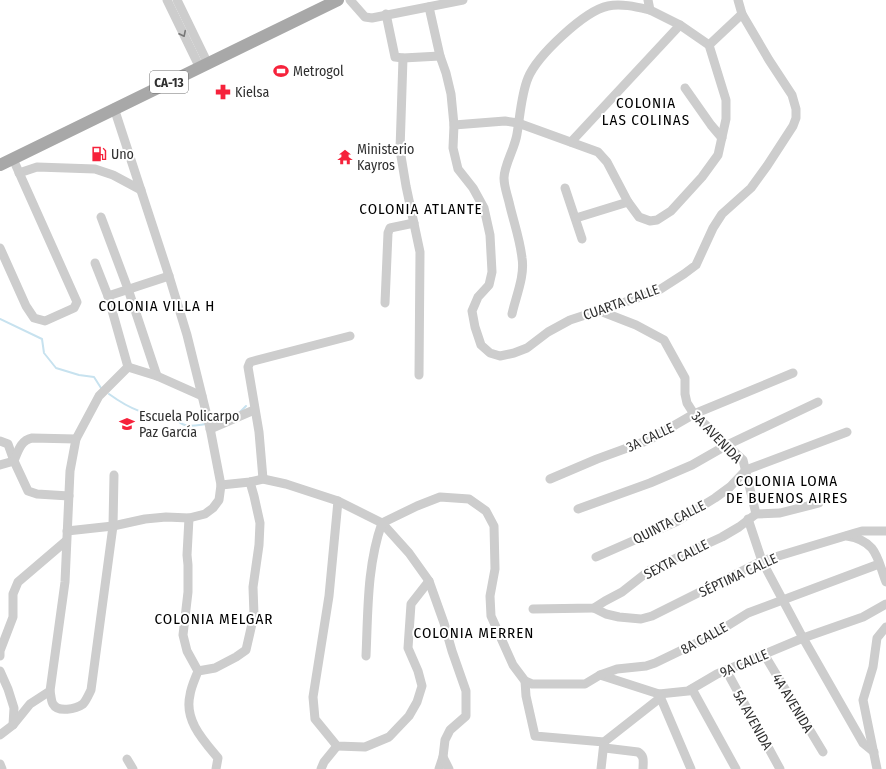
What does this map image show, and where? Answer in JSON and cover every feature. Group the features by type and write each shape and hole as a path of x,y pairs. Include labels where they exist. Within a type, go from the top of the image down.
{"main road":[{"name":"CA-13","path":"0,165 114,108 204,66 318,4 338,0"}],"street":[{"path":"167,0 204,66"},
{"path":"177,0 204,66"},
{"path":"350,0 365,17 372,18 386,14 463,0"},
{"path":"648,0 650,10"},
{"path":"709,45 742,14 738,0"},
{"path":"429,7 440,56 448,80 454,125 505,121 518,123 598,152 607,162 628,202 639,217 650,221 657,220 671,211 702,177 718,155 726,119 726,100 709,45 680,25 650,10 626,6 608,6 592,13 569,30 548,49 534,67 528,79 518,123 517,135 504,177 505,189 522,258 522,274 512,314"},
{"path":"386,14 394,55 397,58 440,56"},
{"name":"CUARTA CALLE","path":"454,125 453,148 458,169 473,188 484,208 490,235 492,272 489,285 478,297 472,311 475,327 481,345 490,354 500,356 514,353 527,348 548,332 570,320 656,292 696,265 713,228 722,214 751,188 793,126 796,118 796,108 792,95 742,14"},
{"path":"571,142 680,25"},
{"path":"403,58 400,150 420,252 419,375"},
{"path":"685,88 722,138"},
{"path":"67,531 113,526 145,519 166,517 188,518 205,514 213,508 219,500 221,485 209,425 187,335 170,276 114,108"},
{"path":"0,248 26,306 34,318 45,321 74,308 77,302 13,159"},
{"path":"19,173 38,167 95,169 113,175 141,190"},
{"path":"565,188 582,239"},
{"path":"576,218 628,202"},
{"path":"101,217 128,289 157,376"},
{"path":"385,304 388,233 390,228 414,223"},
{"path":"95,263 108,296 128,367"},
{"path":"108,296 170,276"},
{"name":"3A AVENIDA","path":"600,311 636,325 664,340 685,378 687,403 694,414 743,460 746,470 752,517 762,561 803,638 863,743 874,752"},
{"path":"263,479 259,432 254,410 248,367 250,362 350,336"},
{"path":"128,367 157,376 202,396"},
{"path":"114,475 113,526 91,690 83,704 67,709 58,708 53,704 50,691 65,582 70,471 76,439 100,396 128,367"},
{"name":"3A CALLE","path":"550,479 597,459 648,440 694,414 793,373"},
{"path":"578,509 650,483 692,465 726,445 818,402"},
{"path":"209,425 254,410"},
{"name":"QUINTA CALLE","path":"596,557 676,522 720,495 746,470 846,432"},
{"path":"0,466 14,461 22,442 26,439 76,439"},
{"path":"0,441 8,444 28,491 37,494 69,496"},
{"path":"221,485 263,479 286,484 338,501 382,523 410,553 429,581 466,691 466,716 450,730 445,740 443,757 439,769"},
{"path":"198,671 215,668 246,650 254,615 253,587 259,545 260,523 250,482"},
{"path":"366,656 368,599 372,564 382,523 440,497 470,499 486,511 494,526 494,569 490,596 492,616 512,665 525,681 526,696 535,736 605,745 638,752 644,759 643,769"},
{"path":"338,501 329,596 313,696 315,719 338,746 366,747 389,737 409,716 417,702 422,686 418,671 408,648 411,604 429,581"},
{"path":"752,517 780,513 820,503"},
{"name":"SEXTA CALLE","path":"594,608 622,592 650,570 722,537 752,517"},
{"path":"188,518 188,592 184,636 186,651 198,671"},
{"name":"SÉPTIMA CALLE","path":"594,608 606,614 624,618 641,618 652,616 762,561 862,531 886,531"},
{"path":"844,536 858,538 866,542 877,554 886,582"},
{"path":"0,656 0,651 13,617 13,594 18,582 66,541"},
{"name":"8A CALLE","path":"525,681 532,684 585,684 600,675 617,669 646,666 712,636 748,613 782,599 880,564"},
{"name":"9A CALLE","path":"600,675 660,696 688,691 726,670 803,638 863,617 886,604"},
{"path":"533,609 594,608"},
{"path":"877,769 863,700 873,667 877,638 886,627"},
{"name":"4A AVENIDA","path":"764,654 823,752"},
{"name":"5A AVENIDA","path":"726,670 780,769"},
{"path":"0,671 14,708 13,725"},
{"path":"198,671 189,696 190,715 197,732 218,758 216,769"},
{"path":"692,689 736,769"},
{"path":"0,735 13,725 30,704 50,691"},
{"path":"601,769 605,745 660,696 691,769"},
{"path":"321,769 324,762 338,746"},
{"path":"443,757 449,769"},
{"path":"127,759 133,769"},
{"path":"0,764 2,769"}],"waterway":[{"path":"0,319 42,339 44,353 56,368 79,375 94,377 101,388"},
{"path":"109,394 132,408 147,414 174,417 181,423 188,426 206,424"},
{"path":"240,412 246,406"}],"place":[{"name":"Metrogol","path":"281,71"},
{"name":"Kielsa","path":"223,92"},
{"name":"Uno","path":"99,154"},
{"name":"Ministerio Kayros","path":"345,157"},
{"name":"Escuela Policarpo Paz García","path":"127,424"}],"district":[{"name":"COLONIA LAS COLINAS","path":"646,112"},
{"name":"COLONIA ATLANTE","path":"421,209"},
{"name":"COLONIA VILLA H","path":"157,306"},
{"name":"COLONIA LOMA DE BUENOS AIRES","path":"787,490"},
{"name":"COLONIA MELGAR","path":"214,619"},
{"name":"COLONIA MERREN","path":"474,633"}]}
